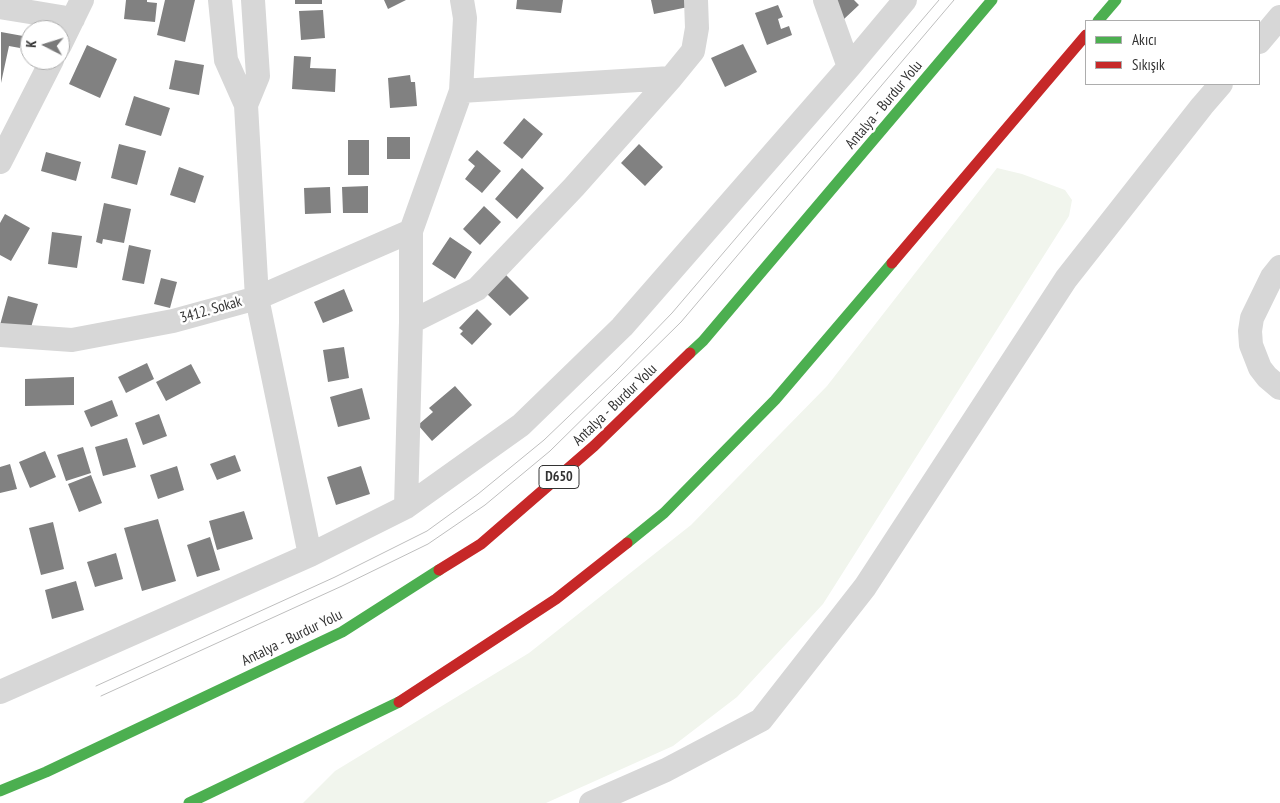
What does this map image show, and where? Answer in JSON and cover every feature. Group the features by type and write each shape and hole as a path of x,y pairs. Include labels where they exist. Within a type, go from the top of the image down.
{"highway":[{"name":"Antalya - Burdur Yolu","path":"0,791 46,772 342,632 481,544 594,446 702,341 992,0"},
{"path":"1099,20 1116,0"},
{"path":"189,803 406,699 556,599 664,513 776,400 1085,36"}],"street":[{"path":"220,0 226,60 246,105 256,298 310,555"},
{"path":"246,105 258,76 253,0"},
{"path":"406,507 411,322 410,231 461,91 465,18 462,0"},
{"path":"411,322 477,289 574,187 671,78 694,52 697,28 696,0"},
{"path":"825,0 849,66"},
{"path":"0,692 310,555 406,507 521,425 622,327 905,0"},
{"path":"0,7 78,9 70,25"},
{"path":"1260,41 1280,17"},
{"path":"0,162 47,70"},
{"path":"461,91 671,78"},
{"path":"591,803 666,770 761,720 865,587 1066,279 1202,106 1221,85"},
{"name":"3412. Sokak","path":"0,335 72,340 173,321 256,298 410,231"},
{"path":"1280,267 1272,277 1252,318 1250,331 1251,345 1260,368 1280,388"}],"shaded area":[{"path":"997,168 1022,174 1065,190 1072,200 1069,216 823,604 737,697 673,746 546,803 303,803 335,771 529,653 691,525 827,386"}],"building":[{"path":"126,0 147,0 147,2 157,3 155,22 124,19"},
{"path":"165,0 195,0 185,42 157,35"},
{"path":"295,0 322,0 322,4 295,4"},
{"path":"384,0 406,0 388,9"},
{"path":"517,0 563,0 561,13 516,9"},
{"path":"651,0 686,0 688,7 654,14"},
{"path":"827,0 854,0 859,5 844,19"},
{"path":"778,5 783,17 778,19 781,29 789,26 792,35 767,45 755,13"},
{"path":"323,10 325,38 301,40 299,11"},
{"path":"1,32 20,35 20,48 9,46 1,83"},
{"path":"743,44 757,72 725,87 711,58"},
{"path":"87,45 117,59 100,98 69,84"},
{"path":"294,56 311,57 310,68 336,69 335,92 292,89"},
{"path":"175,60 204,65 199,95 169,89"},
{"path":"410,75 411,82 415,82 417,106 390,108 388,78"},
{"path":"134,96 170,108 161,136 125,125"},
{"path":"524,118 543,134 522,159 503,143"},
{"path":"387,137 410,137 410,159 387,159"},
{"path":"348,140 369,140 369,175 348,175"},
{"path":"119,144 146,151 137,185 111,178"},
{"path":"639,144 663,167 645,186 621,163"},
{"path":"477,150 501,171 482,193 465,179 475,166 468,160"},
{"path":"46,152 81,162 76,181 41,171"},
{"path":"179,167 204,176 195,203 170,195"},
{"path":"522,168 544,188 517,219 495,199"},
{"path":"368,186 368,213 343,213 342,187"},
{"path":"330,187 331,213 305,214 304,188"},
{"path":"104,203 131,209 124,243 103,239 102,244 96,242"},
{"path":"484,206 501,222 480,245 463,229"},
{"path":"5,214 30,228 11,261 0,255 0,223"},
{"path":"52,232 82,236 77,268 48,264"},
{"path":"450,237 472,252 455,279 432,264"},
{"path":"129,245 151,250 144,284 122,280"},
{"path":"505,274 529,298 510,316 486,293"},
{"path":"161,278 177,282 170,308 154,304"},
{"path":"344,289 353,311 323,323 314,302"},
{"path":"8,296 38,304 29,334 0,325"},
{"path":"477,309 492,324 472,345 460,334 463,331 459,328"},
{"path":"344,347 349,378 328,382 323,350"},
{"path":"147,363 154,379 126,393 118,377"},
{"path":"191,364 201,383 166,401 156,382"},
{"path":"74,377 74,405 25,406 25,379"},
{"path":"455,386 472,405 432,441 418,425 433,412 429,408"},
{"path":"362,388 370,419 338,427 330,397"},
{"path":"112,400 118,416 91,427 84,411"},
{"path":"159,414 167,436 143,445 135,423"},
{"path":"127,438 136,467 103,476 95,447"},
{"path":"83,447 91,473 66,481 57,455"},
{"path":"45,451 56,477 30,488 19,462"},
{"path":"235,455 241,471 217,480 210,464"},
{"path":"10,464 17,489 0,493 0,467"},
{"path":"177,466 184,490 158,499 150,475"},
{"path":"361,466 370,494 336,505 327,477"},
{"path":"91,475 102,503 79,512 68,484"},
{"path":"244,511 253,539 217,550 209,521"},
{"path":"158,519 176,581 142,591 124,528"},
{"path":"53,522 64,569 41,575 29,528"},
{"path":"210,537 220,570 197,577 187,545"},
{"path":"116,553 123,579 95,587 87,562"},
{"path":"76,581 84,610 52,619 45,590"}],"tram line":[{"path":"96,686 335,577 427,531 478,494 544,440 616,371 672,313 939,0"},
{"path":"101,696 342,586 428,544 485,505 550,451 681,322 954,0"}],"traffic: fast":[{"path":"690,353 703,341 992,0"},
{"path":"1099,20 1116,0"},
{"path":"627,543 664,513 775,400 892,263"},
{"path":"0,791 46,772 342,632 439,570"},
{"path":"189,803 399,702"}],"traffic: jam":[{"path":"892,263 1085,36"},
{"path":"439,570 481,544 594,446 690,353"},
{"path":"399,702 556,599 627,543"}]}
